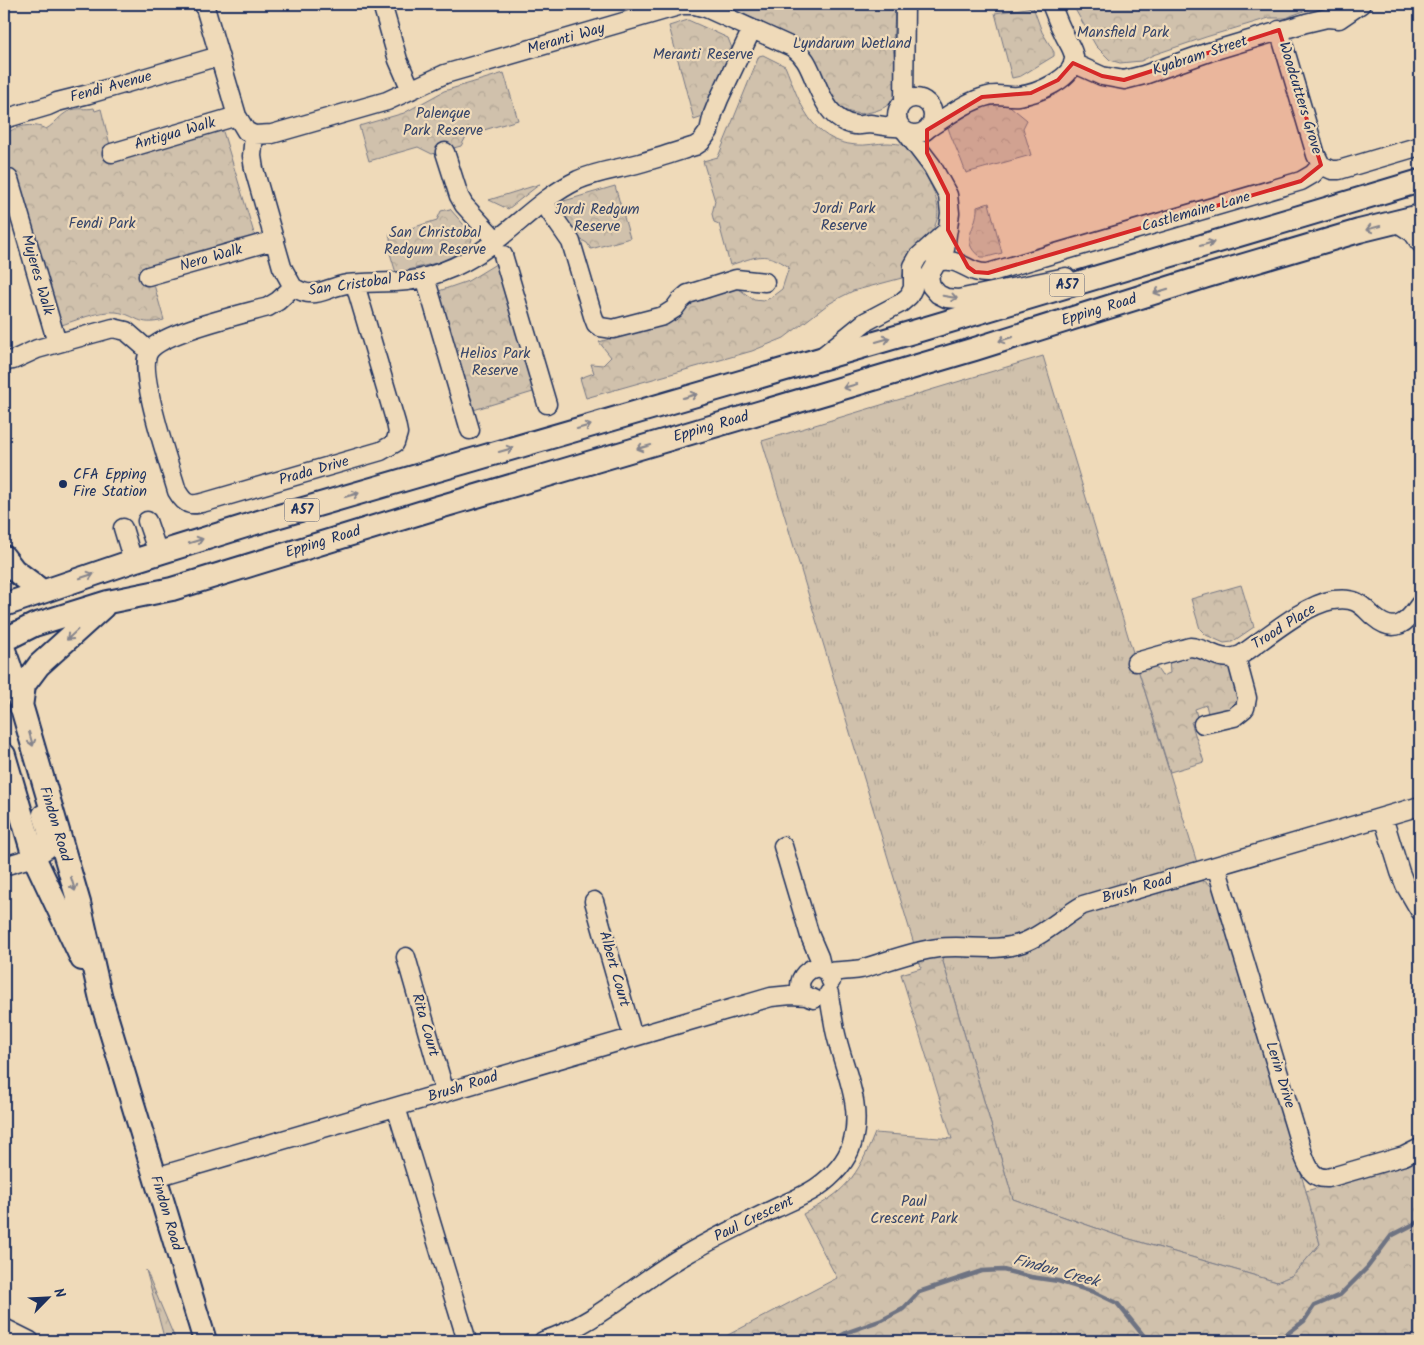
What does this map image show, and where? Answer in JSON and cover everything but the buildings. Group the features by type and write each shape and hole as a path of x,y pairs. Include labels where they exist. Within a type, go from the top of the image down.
{"main road":[{"name":"A57","path":"42,591 158,553 920,330 1420,181"},
{"name":"Epping Road","path":"4,640 29,628 108,602 172,589 975,349 1217,273 1420,216"},
{"path":"4,557 14,570 42,591"},
{"path":"8,603 42,591"},
{"path":"21,708 24,685 39,664 108,602"},
{"name":"Findon Road","path":"4,650 79,903 101,999 205,1341"},
{"name":"Findon Road","path":"4,758 34,857 101,999"}],"street":[{"path":"204,4 237,116 246,130 254,136 252,156 254,168 285,274 293,287"},
{"path":"382,4 398,60 411,90"},
{"name":"Meranti Way","path":"254,136 272,134 387,101 445,74 682,4 695,4 706,8 792,47 801,54 826,103 840,119 854,125 868,124 903,129"},
{"path":"905,4 905,62 902,105 898,117 903,129 932,166 948,196 950,212 945,249 929,276 931,286 938,294 946,298 958,298 1150,261"},
{"path":"903,129 917,134 969,104 989,95 1019,96 1041,90 1068,72 1073,63 1073,54 1051,4"},
{"name":"Kyabram Street","path":"1327,18 1346,4"},
{"name":"Kyabram Street","path":"1073,63 1102,76 1124,80 1280,30 1327,18 1339,19 1361,4"},
{"name":"San Cristobal Pass","path":"145,347 148,338 157,334 185,331 268,307 278,301 293,287 301,292 310,294 339,286 409,281 461,264 475,256 500,248 543,202 587,176 641,163 701,142 709,132 716,107 752,29"},
{"name":"Woodcutters Grove","path":"1280,30 1316,155 1322,165"},
{"name":"Fendi Avenue","path":"4,119 66,99 219,56"},
{"path":"905,62 916,90 932,111 928,153 932,166"},
{"path":"868,124 913,98 939,106 955,107 969,104"},
{"name":"Antigua Walk","path":"112,153 237,116"},
{"path":"1322,165 1332,170 1339,170 1420,146"},
{"path":"446,152 459,196 464,205 500,248 547,404"},
{"name":"Castlemaine Lane","path":"936,262 947,260 982,273 1006,268 1301,181 1313,174 1322,165"},
{"name":"Mujeres Walk","path":"9,179 57,343"},
{"path":"543,202 571,242 593,316 596,324 600,327 613,329 663,316 674,309 688,294 736,279 766,282"},
{"path":"1396,222 1413,233 1420,243"},
{"path":"948,230 954,245 968,267"},
{"path":"820,358 865,322 901,303 909,296 913,288 913,266 918,257 948,230"},
{"name":"Nero Walk","path":"148,276 275,240"},
{"path":"425,277 470,430"},
{"name":"Prada Drive","path":"145,347 135,354 135,364 148,390 177,491 182,499 192,505 388,448 395,443 398,433 356,284"},
{"path":"4,362 14,360 37,349 113,328 126,331 145,347"},
{"path":"4,350 15,352 37,349"},
{"path":"147,521 158,553"},
{"path":"123,528 133,561"},
{"name":"Trood Place","path":"1136,662 1190,647 1224,659 1236,657 1312,607 1332,600 1354,601 1364,607 1383,624 1391,626 1405,622 1420,604"},
{"path":"1203,724 1234,716 1245,708 1247,698 1236,657"},
{"path":"4,866 34,857 46,849 48,842 38,791 40,770"},
{"name":"Brush Road","path":"771,997 788,988 820,978 925,950 940,947 990,949 1016,945 1036,936 1083,905 1420,806"},
{"path":"1383,817 1402,878 1420,911"},
{"name":"Paul Crescent","path":"543,1341 574,1329 598,1316 658,1271 683,1256 815,1188 836,1172 845,1159 855,1130 856,1113 852,1086 820,978 815,946 810,936 783,846"},
{"name":"Lerin Drive","path":"1216,866 1311,1172 1317,1177 1328,1178 1404,1156 1420,1148"},
{"name":"Albert Court","path":"594,901 633,1037"},
{"name":"Rita Court","path":"406,957 445,1093"},
{"name":"Brush Road","path":"156,1177 771,997 790,995 821,998 820,978"},
{"name":"Paul Crescent","path":"809,998 828,1018 835,1030"},
{"path":"396,1107 468,1341"},
{"path":"4,1328 30,1341"}],"highlighted area":[{"path":"1279,30 1321,165 1301,181 988,273 975,272 968,267 948,230 948,195 927,153 927,130 982,97 1031,93 1058,80 1073,63 1102,76 1124,80"}],"green space":[{"name":"Lyndarum Wetland","path":"721,4 894,4 893,45 897,88 894,97 889,104 866,113 853,113 841,108 830,96 817,64 802,44 786,34"},
{"name":"Mansfield Park","path":"1072,4 1321,4 1286,18 1269,18 1206,37 1141,61 1120,63 1110,60 1096,46"},
{"path":"1033,7 1042,32 1054,52 1054,56 1021,76 1012,78 995,13"},
{"name":"Meranti Reserve","path":"688,20 728,38 733,51 703,117 694,120 669,26"},
{"name":"Jordi Park Reserve","path":"763,55 785,66 809,118 817,128 828,136 840,142 856,145 887,143 906,145 933,189 938,213 935,225 928,236 911,254 906,263 902,278 853,291 839,298 784,338 752,351 586,398 580,378 594,373 591,364 603,365 611,357 599,342 663,323 695,299 729,289 739,289 754,300 763,301 782,289 789,267 773,258 760,257 730,265 719,224 714,222 712,214 715,201 703,161 718,157 759,56"},
{"name":"Palenque Park Reserve","path":"504,73 518,120 467,135 461,146 432,154 418,147 369,161 359,126 404,113 444,91"},
{"path":"1005,102 1027,120 1023,128 1031,155 966,173 946,122 981,103"},
{"name":"Fendi Park","path":"94,108 95,111 101,109 112,153 221,125 257,243 151,274 164,320 148,322 123,313 110,312 87,316 59,326 4,181 4,135 14,129 30,125 46,129 69,111"},
{"path":"540,184 508,209 489,200"},
{"name":"Jordi Redgum Reserve","path":"615,186 630,238 591,249 587,243 578,238 565,219 562,206 564,201"},
{"path":"989,203 1002,253 980,257 970,245 970,239 977,207"},
{"name":"San Christobal Redgum Reserve","path":"450,209 471,233 472,239 469,248 440,262 396,273 389,250 393,249 389,235 437,220 441,211"},
{"name":"Helios Park Reserve","path":"504,259 543,389 470,411 436,292 468,281"},
{"path":"1043,356 1197,863 1078,899 1019,936 997,941 939,939 914,944 762,441"},
{"path":"1241,585 1254,627 1232,642 1224,643 1206,635 1200,629 1191,599"},
{"path":"1189,654 1202,656 1214,664 1229,666 1233,671 1240,705 1209,717 1206,705 1195,709 1198,720 1191,722 1204,762 1170,772 1138,669 1154,664 1162,676 1170,673 1169,660"},
{"path":"1197,880 1209,884 1217,896 1306,1191 1320,1244 1293,1275 1277,1282 1116,1235 1013,1199 941,955 1013,955 1025,951 1086,912"},
{"name":"Paul Crescent Park","path":"941,955 1013,1199 1116,1235 1277,1282 1293,1275 1320,1244 1306,1191 1407,1162 1420,1154 1420,1341 1017,1341 1016,1339 1009,1341 721,1341 728,1335 837,1278 803,1214 830,1198 848,1182 856,1172 875,1133 952,1139 901,974 921,968 919,959"},
{"path":"146,1270 176,1341 165,1341"}],"waterway":[{"name":"Findon Creek","path":"1278,1341 1304,1321 1314,1306 1340,1295 1367,1268 1391,1236 1420,1221"},
{"name":"Findon Creek","path":"831,1341 848,1332 882,1320 903,1309 919,1292 982,1271 1003,1270 1058,1281 1094,1292 1117,1303 1143,1335 1154,1341"},
{"name":"Findon Creek","path":"1210,1341 1224,1338 1229,1341"}],"place":[{"name":"CFA Epping Fire Station","path":"63,484"}]}
